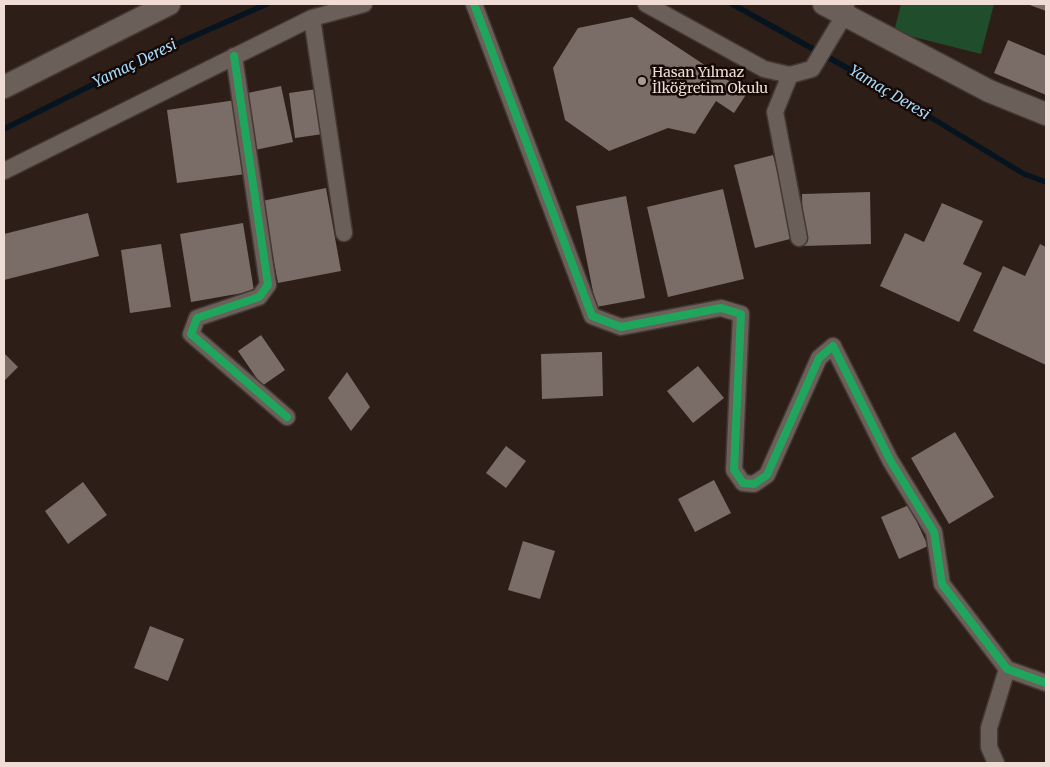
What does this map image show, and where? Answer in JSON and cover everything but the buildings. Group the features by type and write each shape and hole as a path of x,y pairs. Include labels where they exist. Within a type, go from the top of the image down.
{"street":[{"path":"4,88 169,4"},
{"path":"4,171 312,18 364,4"},
{"path":"474,4 592,316 621,327 721,308 742,314 734,470 743,483 754,484 767,475 819,358 833,346 890,460 934,532 942,584 1007,669 1046,682"},
{"path":"646,4 764,69 790,74 812,69 845,9"},
{"path":"824,4 845,9 989,91 1046,114"},
{"path":"312,18 344,233"},
{"path":"234,56 268,285 259,297 197,318 191,334 287,417"},
{"path":"790,74 775,112 799,238"},
{"path":"996,763 989,746 989,728 1007,669"}],"green space":[{"path":"901,4 994,4 981,54 894,32"}],"waterway":[{"name":"Yamaç Deresi","path":"4,129 158,52 267,4"},
{"name":"Yamaç Deresi","path":"732,4 869,80 1024,174 1046,182"}],"cycle path":[{"path":"474,4 592,316 621,327 721,308 741,314 734,470 743,483 754,484 767,475 819,358 833,346 890,460 934,532 942,584 1007,669 1046,683"},
{"path":"234,56 268,285 259,297 197,318 191,334 287,417"}],"place":[{"name":"Hasan Yılmaz İlköğretim Okulu","path":"642,81"}]}
